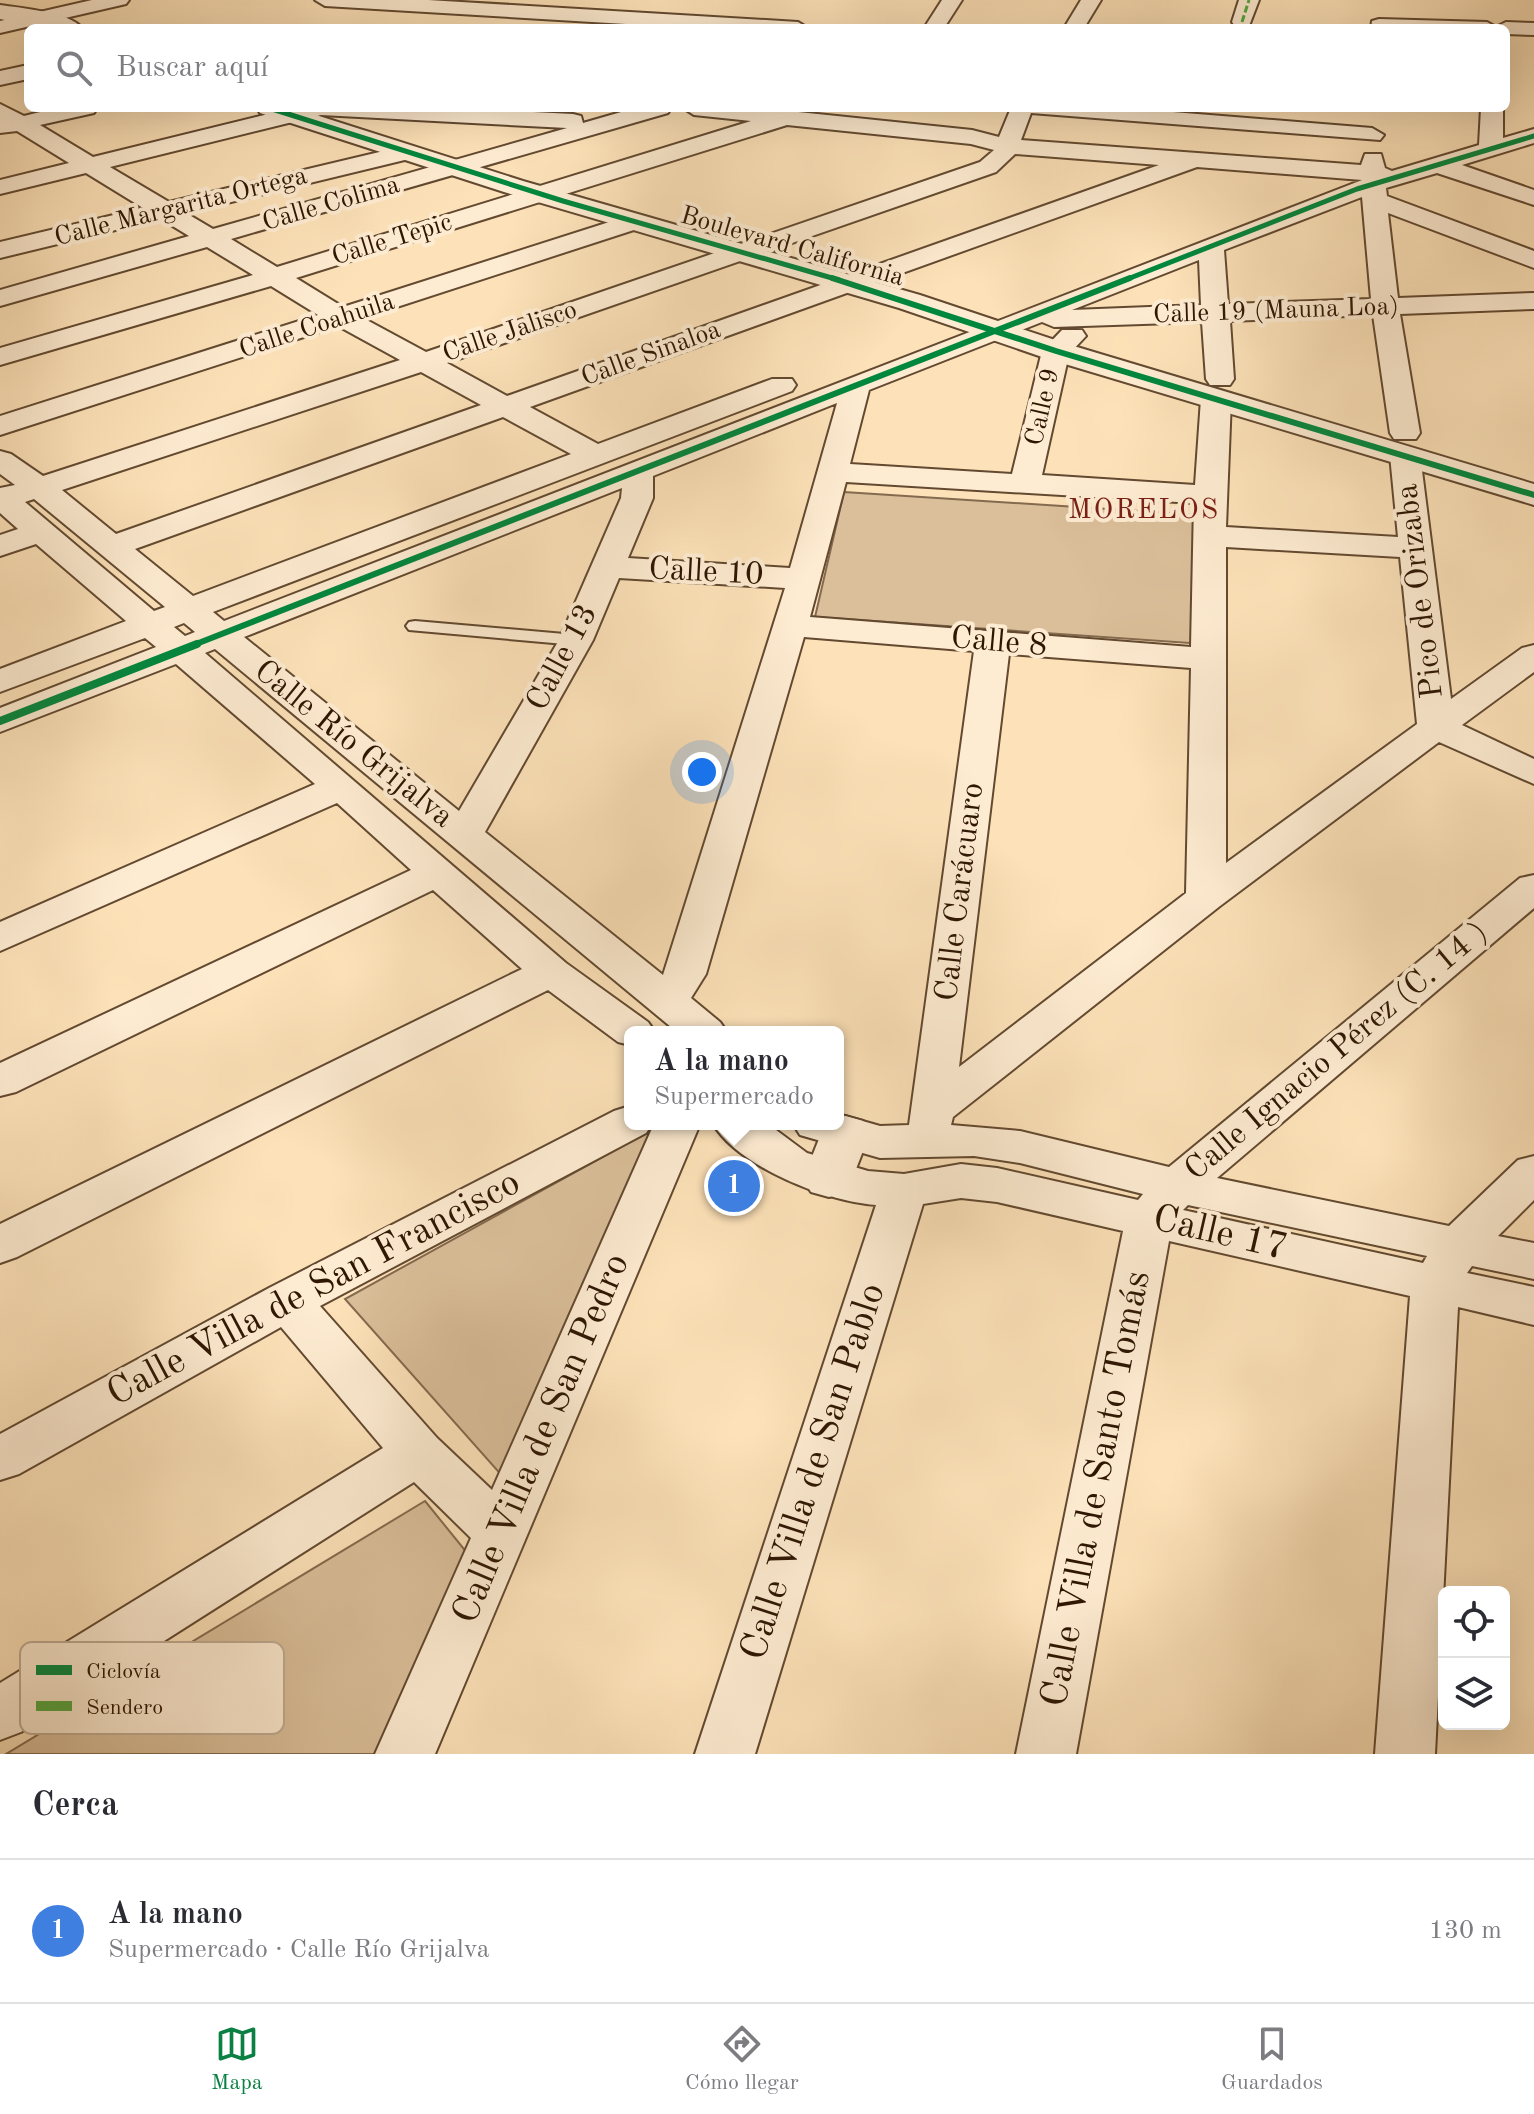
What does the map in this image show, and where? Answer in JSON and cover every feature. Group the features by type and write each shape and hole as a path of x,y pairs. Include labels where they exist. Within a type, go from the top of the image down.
{"street":[{"path":"15,23 119,0"},
{"path":"325,0 718,24"},
{"path":"937,24 952,0"},
{"path":"1076,24 1091,0"},
{"path":"1242,22 1249,0"},
{"path":"1379,24 1381,2"},
{"path":"395,24 413,3"},
{"path":"765,24 778,9"},
{"path":"1510,28 1534,29"},
{"path":"0,78 24,73"},
{"path":"7,121 62,112"},
{"path":"0,187 298,112"},
{"name":"Boulevard California","path":"304,112 403,153 469,162 540,194 634,222 751,248"},
{"name":"Boulevard California","path":"305,112 469,162 569,186 751,248 1064,344 1405,444 1534,474"},
{"path":"329,112 604,122"},
{"name":"Calle Colima","path":"0,298 644,112"},
{"path":"730,112 972,137 1007,146 1192,161 1380,183 1534,260"},
{"path":"1007,146 1020,112"},
{"path":"1087,112 1372,135"},
{"name":"Pico de Orizaba","path":"1372,112 1372,135 1380,183 1386,307 1405,444 1436,727"},
{"path":"1491,146 1492,112 1532,134"},
{"name":"Calle Tepic","path":"0,357 273,277 784,118"},
{"path":"7,121 90,166 343,318 597,456"},
{"path":"0,681 597,456 1435,164 1532,134"},
{"name":"Calle Jalisco","path":"1,498 423,362 988,167 1000,160 1007,146"},
{"name":"Calle Margarita Ortega","path":"0,250 403,153"},
{"name":"Calle Sinaloa","path":"111,547 1192,161"},
{"path":"1435,164 1534,198"},
{"path":"0,721 856,386 989,319 1211,248 1380,183"},
{"name":"Calle Coahuila","path":"0,426 634,222"},
{"path":"1206,897 1210,495 1218,389 1217,313 1211,248"},
{"name":"Calle 19 (Mauna Loa)","path":"989,319 1534,301"},
{"name":"Calle 9","path":"1025,484 1064,344"},
{"path":"667,1001 685,974 804,579 856,386"},
{"name":"Boulevard California","path":"1405,444 1534,495"},
{"name":"Calle Río Grijalva","path":"0,460 39,487 698,1026"},
{"name":"Calle 13","path":"464,835 576,640 637,498 638,471"},
{"path":"834,472 1210,495"},
{"name":"Calle Río Grijalva","path":"1,498 38,533 341,787 551,972 625,1026"},
{"path":"0,546 38,533"},
{"path":"1210,536 1417,548"},
{"name":"Calle 10","path":"608,567 804,579"},
{"name":"Calle 8","path":"789,626 1210,659"},
{"name":"Calle Carácuaro","path":"928,1126 993,642"},
{"path":"838,1130 880,1142 928,1126 1206,897 1534,655"},
{"path":"1436,727 1534,773"},
{"path":"0,938 341,787"},
{"path":"0,1081 436,873"},
{"name":"Calle Ignacio Pérez (C. 14 )","path":"1163,1202 1534,887"},
{"path":"0,1245 551,972"},
{"name":"Calle Villa de San Francisco","path":"0,1459 287,1301 624,1125"},
{"name":"Calle 17","path":"928,1126 974,1140 1020,1147 1163,1202"},
{"name":"Calle Villa de San Pedro","path":"413,1752 501,1533 674,1130"},
{"path":"744,1130 791,1164 829,1179 866,1188 904,1191"},
{"path":"829,1179 831,1130"},
{"path":"1405,1754 1448,1264 1534,1172"},
{"name":"Calle 17","path":"904,1191 961,1181 1163,1202 1448,1264 1534,1306"},
{"name":"Calle Villa de San Pablo","path":"725,1754 904,1191"},
{"name":"Calle Villa de Santo Tomás","path":"1046,1754 1163,1202"},
{"name":"Calle 17","path":"1448,1264 1534,1261"},
{"path":"287,1301 418,1453 501,1533"},
{"path":"115,1642 418,1453"},
{"path":"0,1714 20,1702"}],"lane":[{"path":"415,626 576,640"}],"shaded area":[{"path":"844,492 1201,515 1204,644 815,617"},
{"path":"652,1130 657,1130 504,1478 345,1299"},
{"path":"425,1501 472,1559 390,1754 6,1754 39,1734 284,1734 284,1642 191,1642"}],"marked path":[{"path":"1242,22 1249,0"}],"cycle path":[{"path":"281,112 613,216 910,301 1056,351 1534,495"},
{"path":"0,721 1357,189 1534,136"}],"place":[{"name":"A la mano","path":"734,1186"}],"district":[{"name":"MORELOS","path":"1144,511"}]}
